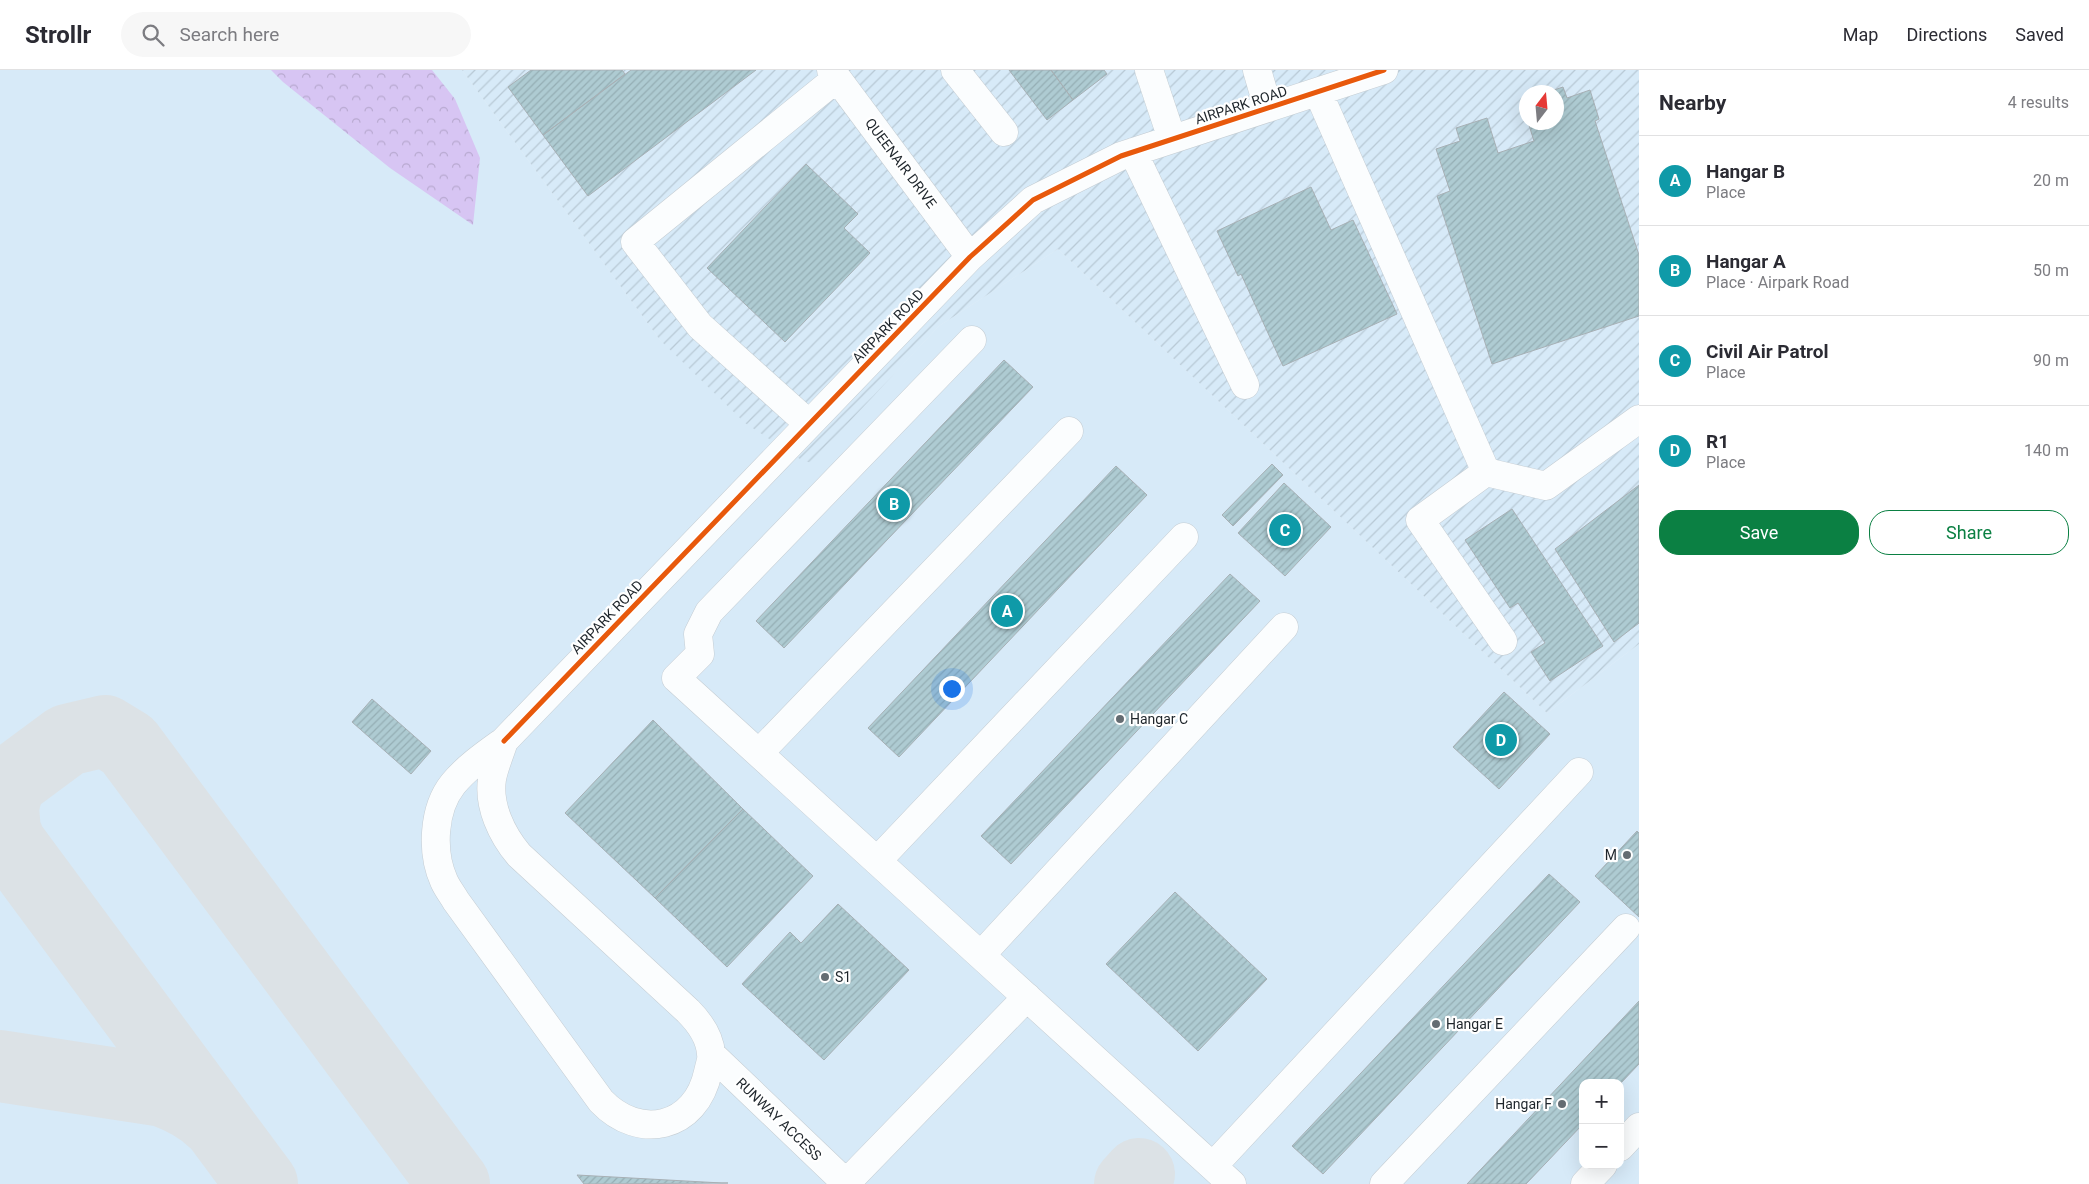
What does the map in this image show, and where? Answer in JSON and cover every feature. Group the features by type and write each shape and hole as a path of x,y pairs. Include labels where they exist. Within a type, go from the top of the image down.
{"street":[{"path":"955,70 1004,132"},
{"path":"1149,70 1172,139"},
{"path":"1257,70 1268,108"},
{"name":"AIRPARK ROAD","path":"712,1054 705,1082 695,1102 674,1120 649,1126 620,1117 600,1101 456,901 444,881 437,858 436,834 443,802 452,786 462,774 504,742 970,257 1033,200 1121,156 1384,70"},
{"path":"809,424 700,326 635,242 834,74"},
{"name":"QUEENAIR DRIVE","path":"834,74 970,257"},
{"path":"1318,92 1486,472"},
{"path":"1133,152 1245,385"},
{"path":"972,340 709,612 698,634 700,654 676,678 1223,1175 1579,772"},
{"path":"1503,641 1420,520 1486,472 1546,486 1639,420"},
{"path":"759,753 1069,430"},
{"path":"877,861 1184,537"},
{"path":"981,956 1284,627"},
{"path":"504,742 492,779 492,794 500,825 510,844 519,855 698,1020 712,1054"},
{"path":"1384,1184 1626,928"},
{"path":"845,1182 1027,997"},
{"name":"RUNWAY ACCESS","path":"712,1054 845,1182"},
{"path":"1624,1143 1639,1127"},
{"path":"1585,1184 1599,1169"}],"shaded area":[{"path":"0,70 462,70 660,340 811,462 939,326 1058,249 1547,713 1639,644 1639,1184 0,1184"},
{"path":"462,70 1639,70 1639,644 1547,713 1058,249 939,326 811,463 800,459 745,423 660,340"}],"green space":[{"path":"271,70 432,70 455,99 480,158 473,225 390,168 283,82"}],"building":[{"path":"531,70 622,70 625,74 543,135 508,87"},
{"path":"631,70 756,70 588,196 543,135"},
{"path":"1009,70 1051,70 1073,100 1047,120"},
{"path":"1051,70 1104,70 1107,74 1073,100"},
{"path":"1564,90 1567,98 1590,90 1599,119 1595,121 1639,255 1639,316 1492,364 1437,196 1450,191 1436,149 1460,141 1456,128 1487,118 1498,153 1534,141 1531,130 1564,130"},
{"path":"806,164 858,214 844,228 870,253 785,342 707,268"},
{"path":"1311,187 1331,230 1353,220 1397,314 1283,366 1241,274 1238,276 1217,231"},
{"path":"1004,360 1033,387 784,648 756,621"},
{"path":"1272,464 1283,475 1233,526 1222,515"},
{"path":"1116,466 1147,495 899,757 868,728"},
{"path":"1284,483 1331,527 1285,576 1238,533"},
{"path":"1639,485 1639,623 1614,642 1555,549"},
{"path":"1512,509 1603,646 1550,681 1531,652 1545,643 1518,603 1510,608 1465,540"},
{"name":"Hangar C","path":"1230,574 1260,601 1011,864 981,836"},
{"path":"1504,692 1550,734 1499,789 1453,747"},
{"path":"372,699 431,751 411,774 352,722"},
{"path":"653,720 743,809 655,898 565,813"},
{"path":"743,809 813,876 727,967 655,898"},
{"name":"M","path":"1637,831 1639,833 1639,917 1595,876"},
{"name":"Hangar E","path":"1549,874 1580,902 1323,1174 1292,1146"},
{"path":"1175,892 1267,979 1198,1051 1106,964"},
{"name":"S1","path":"838,904 909,970 824,1060 742,984 790,932 801,943"},
{"name":"Hangar F","path":"1639,1001 1639,1064 1624,1080 1579,1079 1579,1128 1526,1184 1467,1184"},
{"path":"577,1175 722,1183 728,1183 584,1184"}],"taxiway":[{"path":"11,845 5,831 3,808 6,794 13,780 67,740 105,731 128,745 454,1184"},
{"path":"0,830 262,1184"},
{"path":"0,1066 163,1091 190,1104 215,1122"},
{"path":"1130,1184 1139,1174"}],"cycle path":[{"path":"504,741 970,257 1033,200 1121,156 1384,70"}],"place":[{"name":"Hangar A","path":"894,504"},
{"name":"Civil Air Patrol","path":"1285,530"},
{"name":"Hangar B","path":"1007,611"},
{"name":"Hangar C","path":"1120,719"},
{"name":"R1","path":"1501,740"},
{"name":"M","path":"1627,855"},
{"name":"S1","path":"825,977"},
{"name":"Hangar E","path":"1436,1024"},
{"name":"Hangar F","path":"1562,1104"}]}
